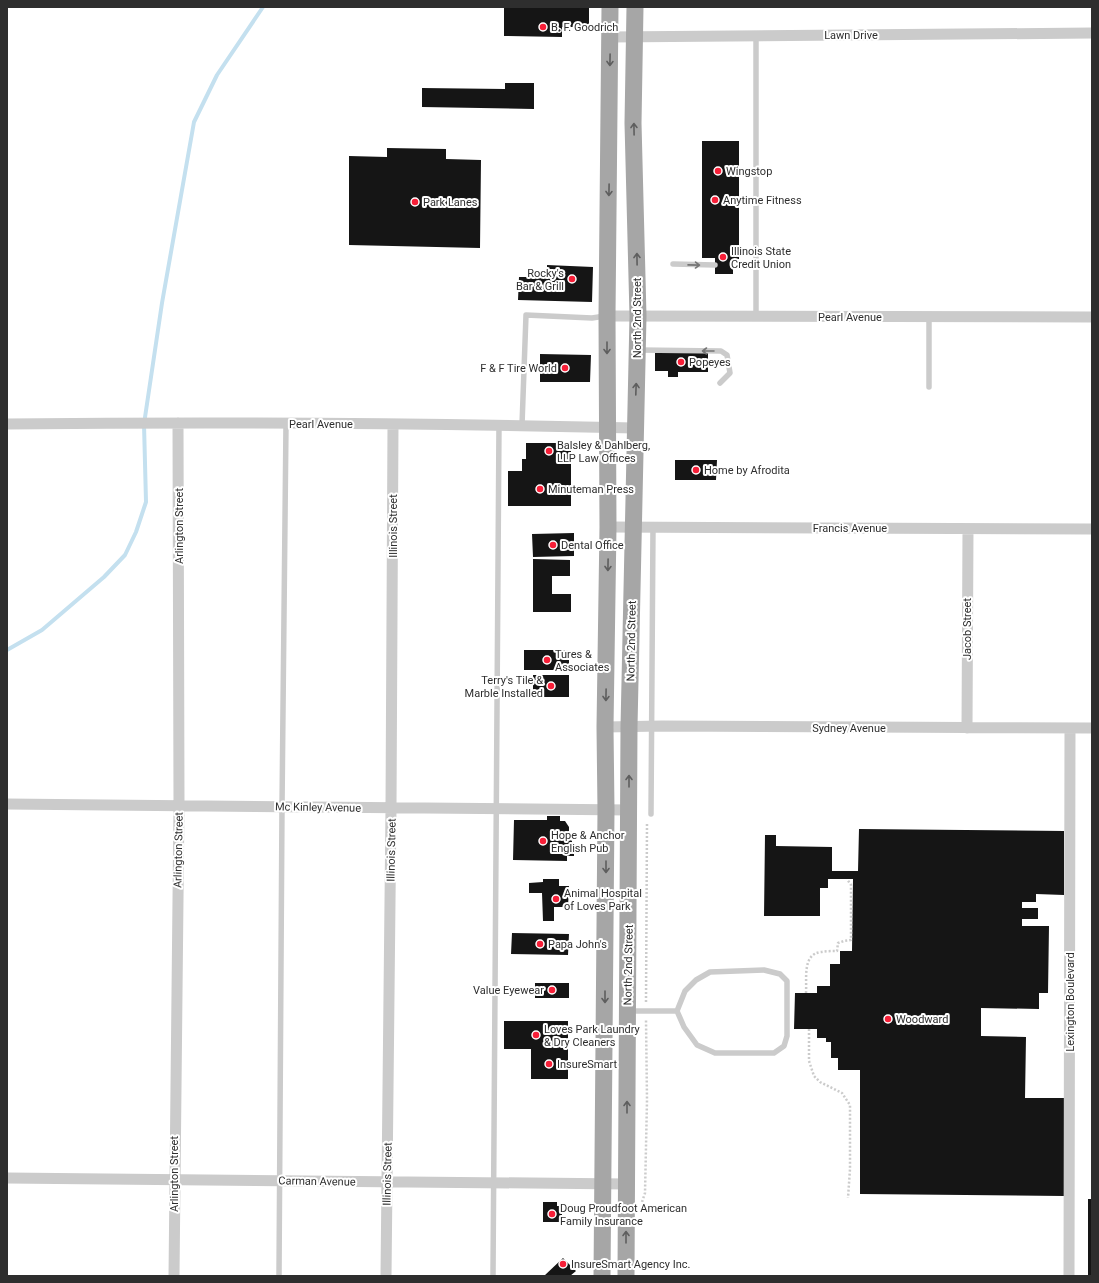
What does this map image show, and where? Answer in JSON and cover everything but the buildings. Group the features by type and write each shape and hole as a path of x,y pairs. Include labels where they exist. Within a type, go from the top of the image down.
{"main road":[{"name":"North 2nd Street","path":"602,1276 604,1184 610,7"},
{"name":"North 2nd Street","path":"626,1276 629,727 638,316 633,123 635,7"}],"street":[{"name":"Lawn Drive","path":"610,37 1092,33"},
{"name":"Pearl Avenue","path":"608,316 1092,317"},
{"name":"Pearl Avenue","path":"7,424 133,422 178,424 522,425 635,428"},
{"name":"Arlington Street","path":"174,1276 179,805 178,424"},
{"name":"Illinois Street","path":"386,1276 393,424"},
{"name":"Francis Avenue","path":"608,527 1092,529"},
{"name":"Jacob Street","path":"967,728 968,529"},
{"name":"Sydney Avenue","path":"606,728 1092,728"},
{"name":"Lexington Boulevard","path":"1069,1276 1070,728"},
{"name":"Mc Kinley Avenue","path":"7,804 629,810"},
{"name":"Carman Avenue","path":"7,1178 626,1184"}],"lane":[{"path":"756,36 756,316"},
{"path":"673,264 715,265"},
{"path":"733,266 756,266"},
{"path":"522,425 526,315 592,318 608,316"},
{"path":"929,317 929,387"},
{"path":"637,350 721,351 727,355 730,373 720,383"},
{"path":"279,1276 286,424"},
{"path":"493,1276 499,425"},
{"path":"650,814 653,528"},
{"path":"764,970 780,974 787,981 787,1036 784,1046 774,1053 715,1053 697,1046 684,1027 677,1011 685,991 696,980 710,972 764,970"},
{"path":"627,1011 677,1011"}],"path":[{"path":"641,1204 645,1193 647,1100 647,823"},
{"path":"806,993 807,963 811,956 819,952 837,951 838,943 851,940 851,885 847,879"},
{"path":"809,1029 809,1061 814,1076 820,1082 842,1093 850,1105 850,1169 848,1198"}],"waterway":[{"path":"7,650 42,630 104,577 125,555 136,532 146,502 144,424 162,303 194,122 217,75 263,7"}],"place":[{"name":"B. F. Goodrich","path":"543,27"},
{"name":"Wingstop","path":"718,171"},
{"name":"Anytime Fitness","path":"715,200"},
{"name":"Park Lanes","path":"415,202"},
{"name":"Illinois State Credit Union","path":"723,257"},
{"name":"Rocky's Bar & Grill","path":"572,279"},
{"name":"Popeyes","path":"681,362"},
{"name":"F & F Tire World","path":"565,368"},
{"name":"Balsley & Dahlberg, LLP Law Offices","path":"549,451"},
{"name":"Home by Afrodita","path":"696,470"},
{"name":"Minuteman Press","path":"540,489"},
{"name":"Dental Office","path":"553,545"},
{"name":"Tures & Associates","path":"547,660"},
{"name":"Terry's Tile & Marble Installed","path":"551,686"},
{"name":"Hope & Anchor English Pub","path":"543,841"},
{"name":"Animal Hospital of Loves Park","path":"556,899"},
{"name":"Papa John's","path":"540,944"},
{"name":"Value Eyewear","path":"552,990"},
{"name":"Woodward","path":"888,1019"},
{"name":"Loves Park Laundry & Dry Cleaners","path":"536,1035"},
{"name":"InsureSmart","path":"549,1064"},
{"name":"Doug Proudfoot American Family Insurance","path":"552,1214"},
{"name":"InsureSmart Agency Inc.","path":"563,1264"}]}
